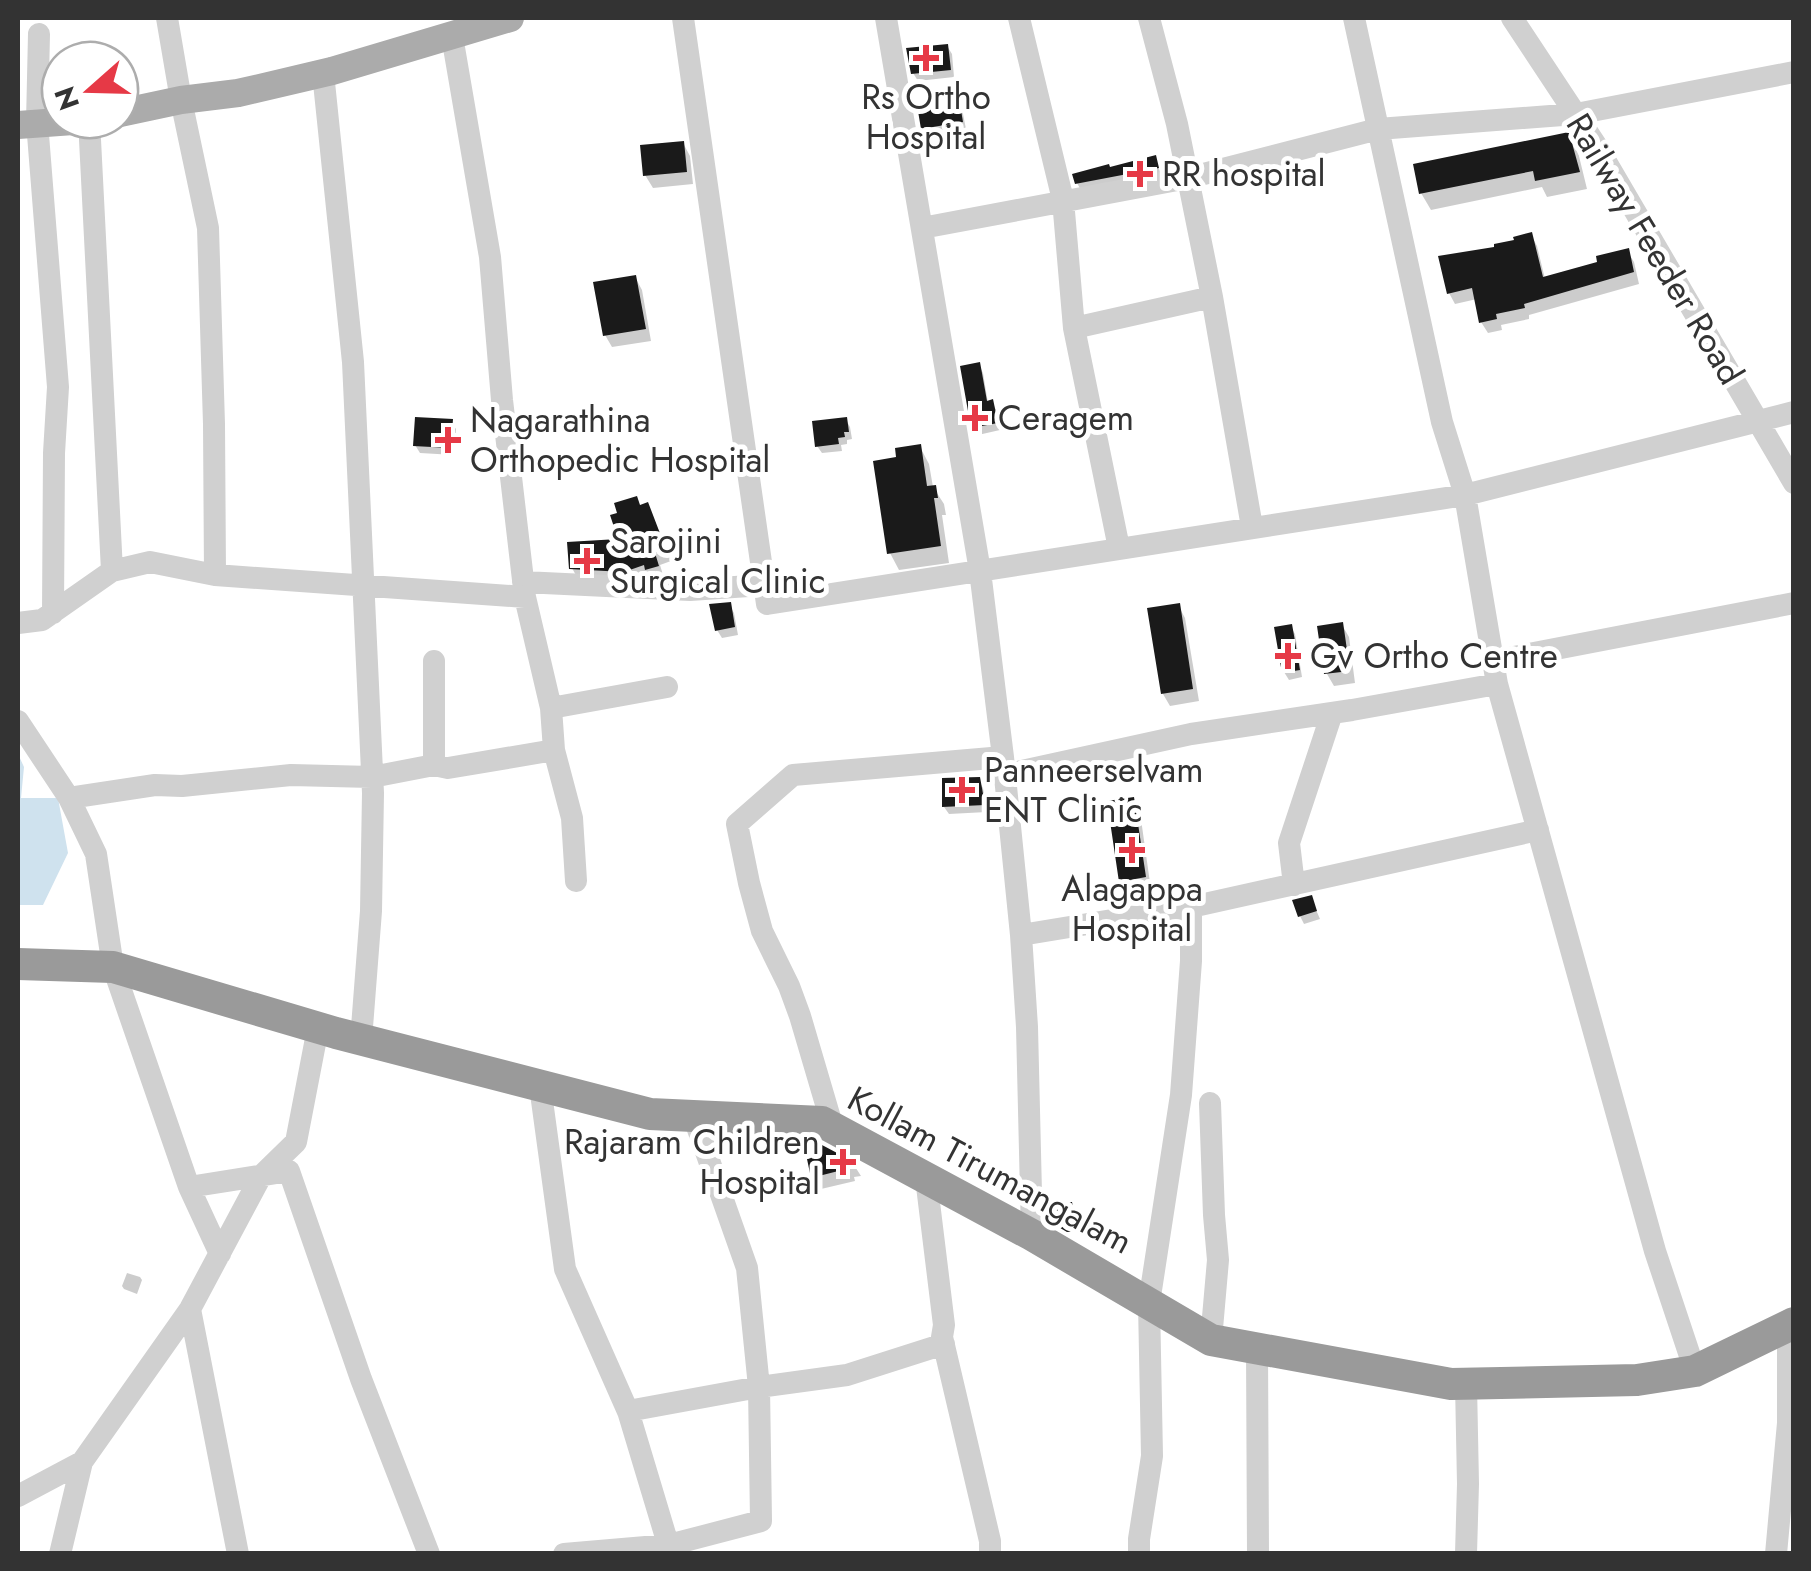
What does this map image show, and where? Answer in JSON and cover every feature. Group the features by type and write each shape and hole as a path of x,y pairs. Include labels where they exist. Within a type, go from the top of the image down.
{"highway":[{"name":"Kollam Tirumangalam","path":"18,964 114,967 361,1040 650,1114 822,1122 1212,1340 1451,1384 1637,1380 1695,1371 1791,1324"}],"main road":[{"path":"140,109 238,94 324,73 510,18"}],"street":[{"path":"167,18 208,228 214,574"},
{"path":"683,18 767,604 1464,495 1794,412"},
{"path":"886,18 980,571 1021,934 1032,1236"},
{"path":"1019,18 1064,200 1074,328 1119,548"},
{"path":"1149,18 1188,178 1252,527"},
{"path":"1354,18 1442,422 1464,495 1494,672 1655,1251 1695,1371"},
{"name":"Railway Feeder Road","path":"1512,18 1598,148 1794,483"},
{"path":"39,34 27,124 58,387 53,613"},
{"path":"452,36 490,257 524,589 551,708 554,750 572,818 576,881"},
{"path":"922,228 1188,178 1378,129 1576,114 1794,72"},
{"path":"324,73 353,362 372,776 371,911 361,1040"},
{"path":"89,140 112,571"},
{"path":"1074,328 1212,297"},
{"path":"18,624 42,620 112,571 150,562 214,574 362,587 690,590 765,585"},
{"path":"833,1128 795,1001 762,931 737,824 793,775 1003,766 1332,713 1794,603"},
{"path":"434,662 434,765"},
{"path":"551,708 666,686"},
{"path":"1294,885 1290,843 1332,713"},
{"path":"18,722 69,798 96,854 114,967 189,1187 220,1254"},
{"path":"69,798 155,785 182,786 292,774 372,776 554,750"},
{"path":"1021,934 1191,908 1538,830"},
{"path":"1139,1554 1152,1456 1149,1302 1182,1096 1191,908"},
{"path":"60,1554 82,1462 190,1309 261,1176 296,1142 318,1028"},
{"path":"540,1086 565,1269 630,1416"},
{"path":"1210,1103 1218,1260 1212,1340"},
{"path":"564,1554 670,1549 761,1521 760,1387 747,1268 693,1115"},
{"path":"189,1187 289,1171 361,1379 429,1554"},
{"path":"926,1178 944,1326 942,1337 990,1554"},
{"path":"190,1309 238,1554"},
{"path":"1776,1554 1788,1423 1791,1324"},
{"path":"670,1549 628,1411 847,1376 944,1344"},
{"path":"1256,1348 1258,1554"},
{"path":"1466,1384 1466,1554"},
{"path":"18,1496 82,1462"}],"water":[{"path":"18,754 24,767 21,798 58,798 68,853 43,905 18,905"}],"building":[{"path":"948,44 951,70 911,74 906,48"},
{"path":"960,104 963,122 921,129 918,111"},
{"path":"1569,132 1580,172 1535,181 1533,171 1419,194 1413,164"},
{"path":"684,141 687,172 643,176 640,145"},
{"path":"1156,155 1159,168 1075,184 1072,174 1109,164 1110,167"},
{"path":"1532,232 1543,277 1597,262 1596,256 1629,248 1634,272 1524,304 1525,308 1496,314 1497,319 1479,323 1472,288 1447,294 1438,256 1494,247"},
{"path":"636,275 646,329 603,336 593,282"},
{"path":"980,362 987,401 993,399 998,423 971,428 960,366"},
{"path":"415,417 453,419 451,448 413,446"},
{"path":"847,417 849,432 838,438 839,444 815,447 812,421"},
{"path":"921,444 927,486 936,485 938,498 934,498 941,546 887,554 873,461 896,457 895,448"},
{"path":"637,496 640,505 648,502 666,549 655,553 659,566 645,570 644,565 624,572 569,569 567,542 618,539 610,515 617,513 614,503"},
{"path":"731,602 735,627 715,631 709,604"},
{"path":"1180,603 1193,689 1161,694 1147,608"},
{"path":"1343,622 1350,671 1324,674 1317,626"},
{"path":"1292,624 1300,670 1282,673 1274,627"},
{"path":"980,777 985,805 942,807 942,778"},
{"path":"1134,797 1146,877 1119,882 1107,801"},
{"path":"1312,895 1317,911 1298,917 1292,900"},
{"path":"822,1145 856,1163 811,1178 807,1159 811,1158 810,1153 817,1152 815,1146"},
{"path":"1049,1202 1072,1202 1078,1231 1067,1232 1050,1222"}],"place":[{"name":"Rs Ortho Hospital","path":"926,58"},
{"name":"RR hospital","path":"1140,174"},
{"name":"Ceragem","path":"975,418"},
{"name":"Nagarathina Orthopedic Hospital","path":"448,440"},
{"name":"Sarojini Surgical Clinic","path":"587,561"},
{"name":"Gv Ortho Centre","path":"1288,656"},
{"name":"Panneerselvam ENT Clinic","path":"962,790"},
{"name":"Alagappa Hospital","path":"1132,850"},
{"name":"Rajaram Children Hospital","path":"843,1162"}]}
